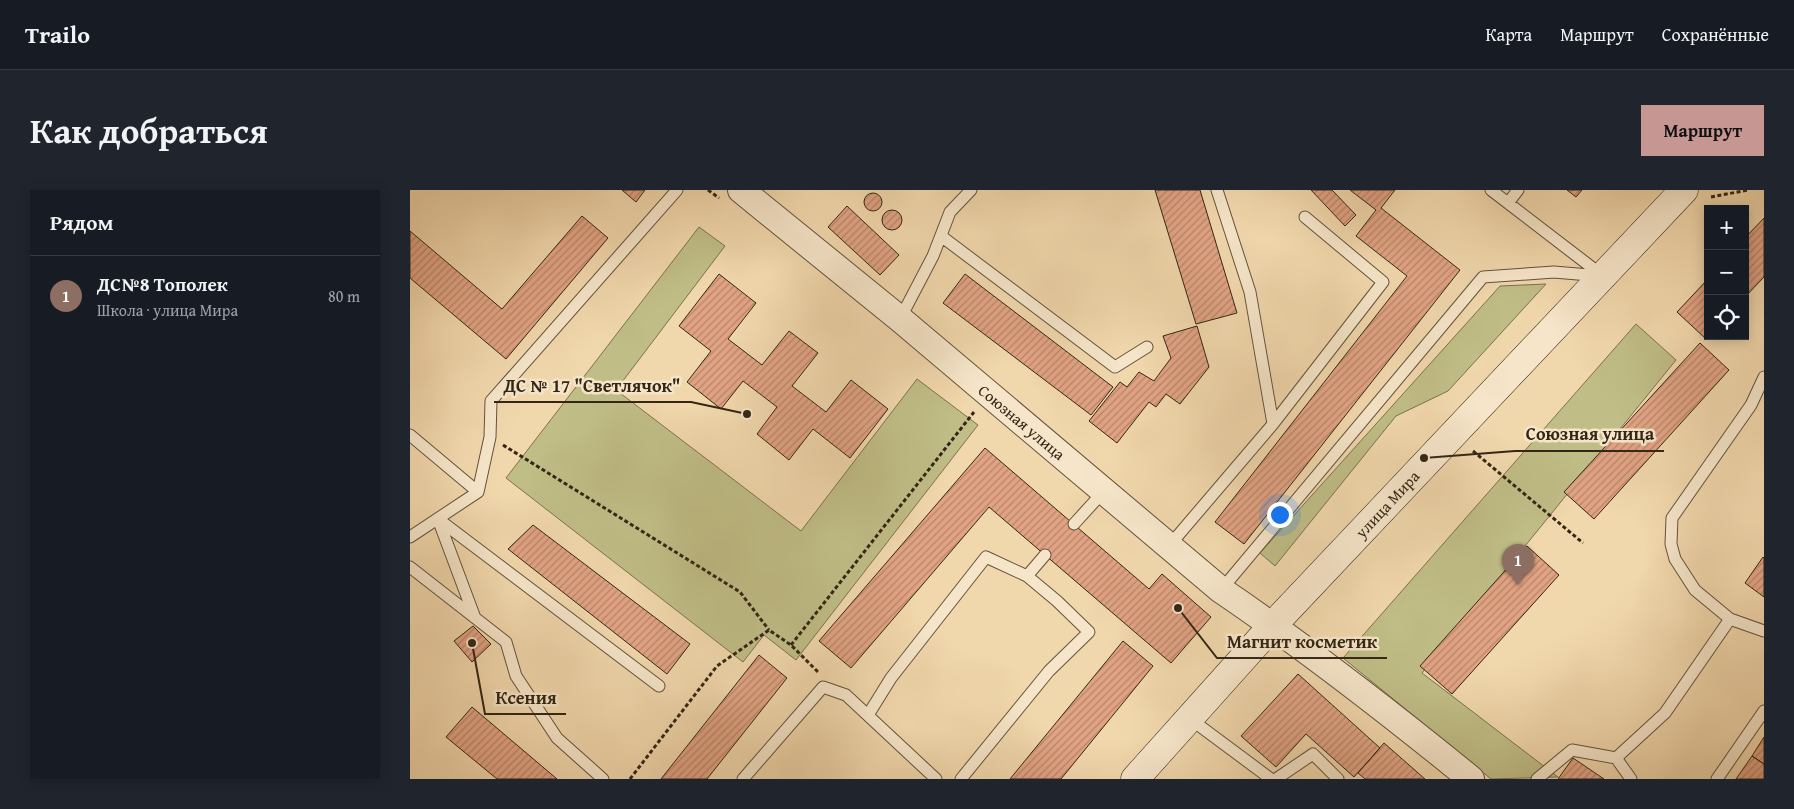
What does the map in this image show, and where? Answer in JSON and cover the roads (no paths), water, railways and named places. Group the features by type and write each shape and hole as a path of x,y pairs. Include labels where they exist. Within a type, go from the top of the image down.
{"main road":[{"name":"улица Мира","path":"1135,779 1273,625 1684,190"}],"street":[{"name":"Союзная улица","path":"741,190 900,319 1221,590 1273,625 1395,717 1471,779"}],"lane":[{"path":"410,537 478,492 490,437 491,401 678,190"},
{"path":"900,319 941,236 950,212 971,190"},
{"path":"1217,190 1250,292 1273,424"},
{"path":"1491,190 1603,276"},
{"path":"1508,203 1518,190"},
{"path":"1169,546 1273,424 1383,282 1305,217"},
{"path":"941,236 1115,367 1147,347"},
{"path":"1221,590 1483,277 1554,272 1603,276"},
{"path":"1764,377 1751,405 1672,518 1671,544 1675,559 1695,590 1730,619 1764,631"},
{"path":"410,435 478,492"},
{"path":"1074,524 1104,491"},
{"path":"438,519 475,618"},
{"path":"438,519 659,686"},
{"path":"1027,576 1045,555"},
{"path":"868,715 891,678 986,557 1027,576 1057,601 1089,632 1049,671 961,779"},
{"path":"410,566 506,642 516,676 556,738 603,779"},
{"path":"1616,758 1665,713 1730,619"},
{"path":"743,779 823,687 846,695 936,779"},
{"path":"1717,779 1764,711"},
{"path":"1189,718 1271,779"},
{"path":"1537,779 1572,750 1616,758 1631,779"},
{"path":"1276,779 1313,754 1338,779"}],"place":[{"name":"ДС № 17 \"Светлячок\"","path":"747,414"},
{"name":"Союзная улица","path":"1424,458"},
{"name":"ДС№8 Тополек","path":"1518,585"},
{"name":"Магнит косметик","path":"1178,608"},
{"name":"Ксения","path":"472,643"}]}
